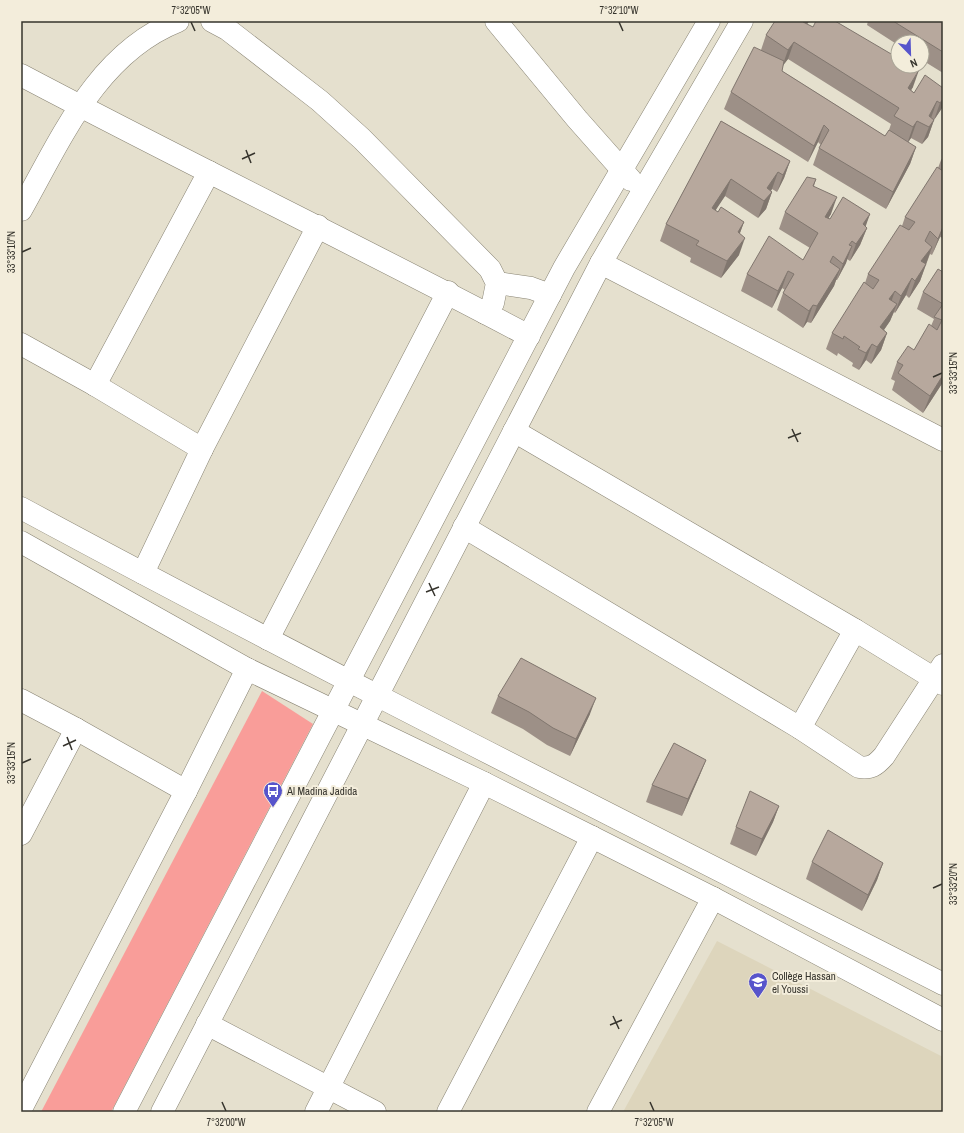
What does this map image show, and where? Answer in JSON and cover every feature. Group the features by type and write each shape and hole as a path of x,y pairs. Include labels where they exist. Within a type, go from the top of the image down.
{"street":[{"path":"21,210 80,106 103,75 126,52 161,28 178,21"},
{"path":"212,21 227,29 320,101 362,139 490,269 497,284 493,303 485,312"},
{"path":"496,21 577,120 642,193"},
{"path":"124,1112 564,268 709,21"},
{"path":"162,1112 601,263 742,21"},
{"path":"21,75 209,172 448,292 529,336"},
{"path":"95,385 209,172"},
{"path":"143,574 202,449 318,226"},
{"path":"601,263 943,440"},
{"path":"497,284 532,288 550,295"},
{"path":"268,639 448,292"},
{"path":"21,344 95,385 202,449"},
{"path":"464,527 800,728 859,767 868,768 876,765 884,756 940,676 855,630 514,431"},
{"path":"21,508 143,574 378,696 943,984"},
{"path":"21,542 247,669 484,783 713,898 943,1020"},
{"path":"800,728 855,630"},
{"path":"21,1109 186,791 247,669"},
{"path":"21,700 186,791"},
{"path":"21,834 76,729"},
{"path":"316,1112 330,1088 484,783"},
{"path":"448,1112 592,837"},
{"path":"598,1112 713,898"},
{"path":"207,1024 375,1112"}],"shaded area":[{"path":"262,691 313,724 111,1112 41,1112"},
{"name":"Collège Hassan el Youssi","path":"717,941 943,1057 943,1112 623,1112"}],"building":[{"path":"775,21 804,21 803,22 813,27 816,21 835,21 890,53 890,74 917,74 908,88 914,93 925,75 943,88 943,99 940,103 937,101 929,116 934,120 929,127 917,121 913,127 894,116 899,108 794,42 788,50 766,35"},
{"path":"893,21 943,21 943,52 930,44 930,34 914,34"},
{"path":"754,47 784,61 782,71 885,136 889,130 916,147 893,192 819,148 829,130 824,125 814,146 731,92"},
{"path":"721,121 790,161 783,175 778,172 767,188 772,192 764,201 731,179 712,208 718,212 721,207 744,222 738,232 745,238 727,261 696,245 699,241 666,224"},
{"path":"937,167 943,171 943,227 938,239 930,231 925,241 932,247 921,261 926,264 915,281 912,278 901,296 895,291 889,299 897,304 880,327 887,333 877,347 872,344 866,353 858,349 860,347 844,336 843,339 832,333 864,282 873,289 879,280 868,274 900,225 909,230 915,222 905,217"},
{"path":"807,177 816,179 813,186 837,197 825,217 830,219 843,197 870,214 863,224 867,228 856,244 852,241 849,245 852,246 843,264 833,256 830,262 840,269 817,306 813,305 809,311 783,293 794,274 788,271 778,291 747,274 769,236 803,260 818,233 785,212"},
{"path":"938,269 943,272 943,304 923,292"},
{"path":"943,304 943,375 930,396 898,373 903,365 897,362 908,346 914,350 929,324 937,330 942,320 934,317"},
{"path":"521,658 596,698 576,739 553,728 529,712 498,696"},
{"path":"674,743 706,760 688,799 652,785"},
{"path":"750,791 779,806 762,839 736,827"},
{"path":"828,830 883,863 868,895 812,862"}],"place":[{"name":"Al Madina Jadida","path":"273,808"},
{"name":"Collège Hassan el Youssi","path":"758,999"}]}
